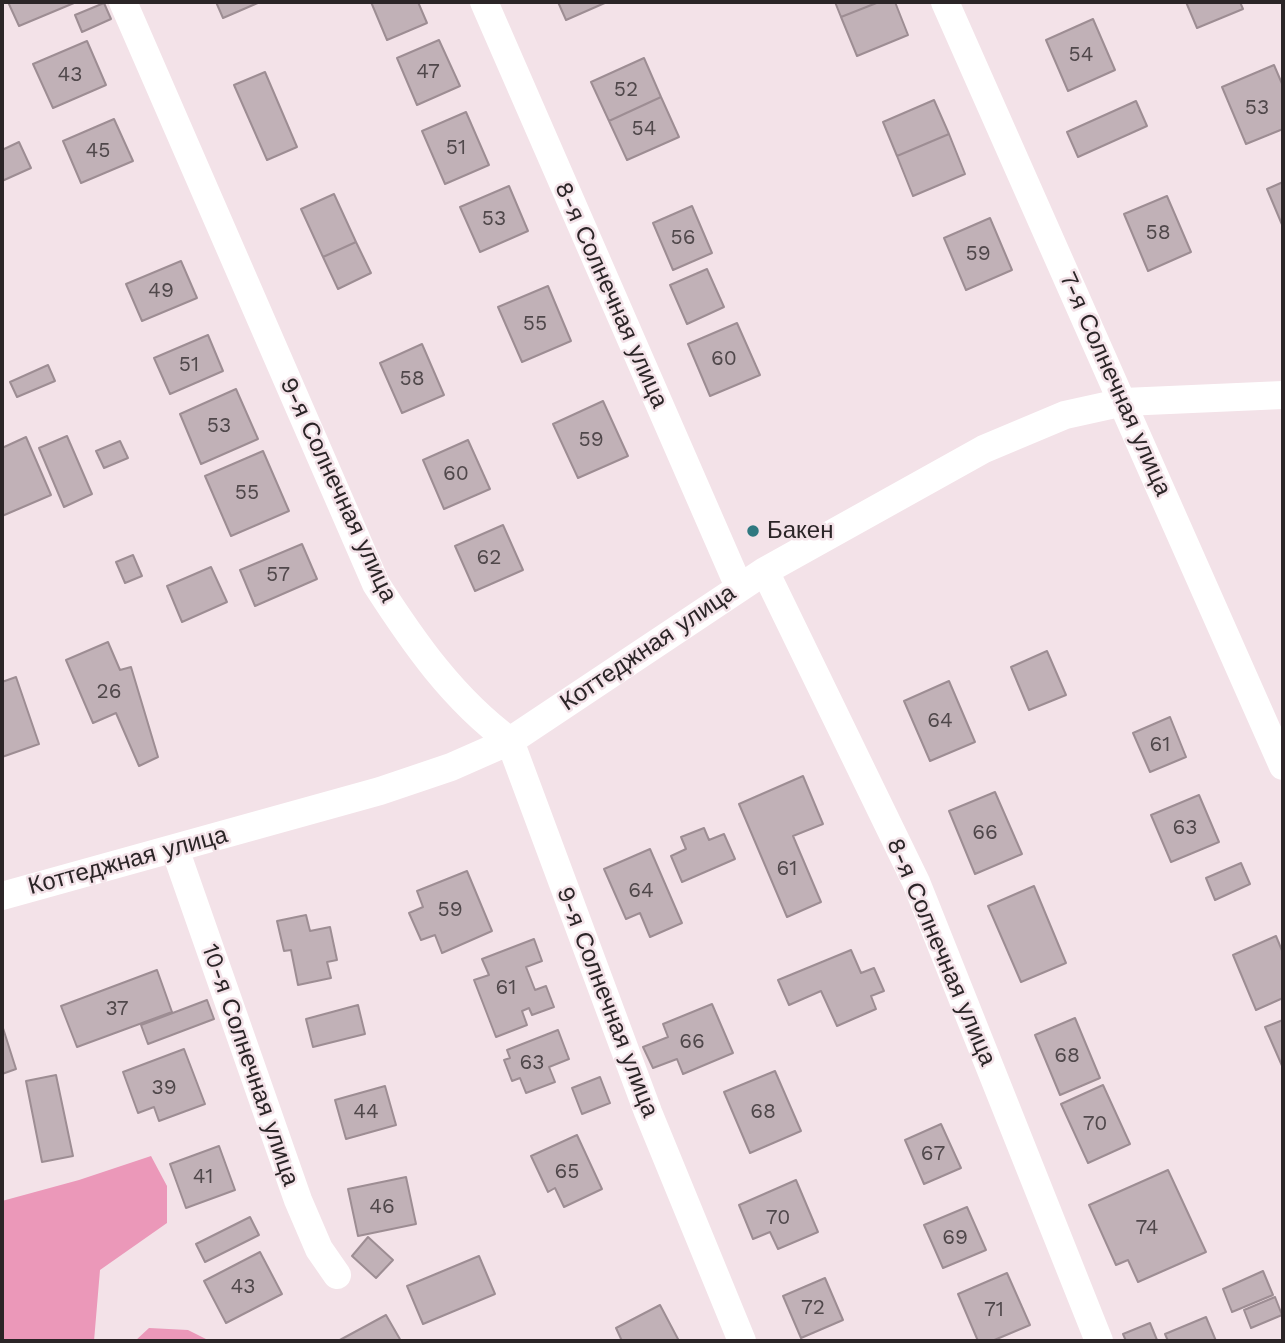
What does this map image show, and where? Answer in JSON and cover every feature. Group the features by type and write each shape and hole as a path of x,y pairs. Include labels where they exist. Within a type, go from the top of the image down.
{"street":[{"name":"9-я Солнечная улица","path":"123,2 376,584 411,639 444,680 477,715 510,741 648,1112 742,1341"},
{"name":"8-я Солнечная улица","path":"484,2 739,587"},
{"name":"7-я Солнечная улица","path":"945,2 1283,766"},
{"name":"Коттеджная улица","path":"2,896 380,791 450,767 510,741 765,571 984,449 1065,415 1124,402 1283,395"},
{"name":"8-я Солнечная улица","path":"765,571 916,882 1099,1341"},
{"name":"10-я Солнечная улица","path":"175,849 298,1200 319,1249 337,1275"}],"shaded area":[{"path":"151,1156 167,1186 167,1223 100,1270 94,1341 2,1341 2,1201 79,1180"},
{"path":"149,1328 188,1330 210,1341 135,1341"}],"building":[{"path":"8,2 73,2 74,3 19,26"},
{"path":"216,2 260,2 223,18"},
{"path":"371,2 418,2 427,23 387,40"},
{"path":"558,2 607,2 566,20"},
{"path":"835,2 879,2 841,17"},
{"path":"879,2 895,2 908,35 857,56 841,17"},
{"path":"1186,2 1240,2 1243,9 1197,28"},
{"path":"104,3 111,19 82,32 75,15"},
{"path":"1093,19 1115,70 1068,91 1046,40"},
{"path":"439,40 460,86 417,105 397,58"},
{"path":"87,41 106,85 53,108 33,64"},
{"path":"644,58 661,97 609,121 591,82"},
{"path":"1274,65 1283,86 1283,129 1246,144 1222,87"},
{"path":"265,72 297,147 267,160 234,85"},
{"path":"661,97 679,137 627,160 609,121"},
{"path":"934,100 949,134 897,156 883,122"},
{"path":"1136,101 1147,126 1078,157 1067,132"},
{"path":"466,112 489,165 445,184 422,131"},
{"path":"114,119 133,161 81,183 63,141"},
{"path":"949,134 965,174 913,196 897,156"},
{"path":"19,142 31,168 2,181 2,150"},
{"path":"1283,182 1283,227 1267,189"},
{"path":"509,186 528,231 480,252 460,207"},
{"path":"334,194 356,242 323,257 301,209"},
{"path":"1167,196 1191,252 1148,271 1124,214"},
{"path":"692,206 712,253 673,270 653,223"},
{"path":"990,218 1012,270 966,290 944,238"},
{"path":"356,242 371,273 338,289 323,257"},
{"path":"181,261 197,298 142,321 126,284"},
{"path":"707,269 724,307 687,324 670,285"},
{"path":"548,286 571,341 522,362 498,307"},
{"path":"737,323 760,375 710,396 688,344"},
{"path":"208,335 223,371 170,394 154,358"},
{"path":"422,344 444,395 402,413 380,363"},
{"path":"48,365 55,381 17,397 10,382"},
{"path":"236,389 258,439 201,464 180,414"},
{"path":"603,401 628,456 578,478 553,424"},
{"path":"67,436 92,494 64,507 39,448"},
{"path":"26,437 51,495 2,516 2,448"},
{"path":"468,440 490,489 444,509 423,460"},
{"path":"120,441 128,458 104,468 96,451"},
{"path":"263,451 289,511 231,536 205,476"},
{"path":"503,525 523,570 475,591 455,546"},
{"path":"302,544 317,579 255,606 240,570"},
{"path":"133,555 142,576 125,583 116,562"},
{"path":"211,567 227,602 182,622 167,586"},
{"path":"108,642 120,670 131,667 158,757 139,766 116,713 93,723 66,660"},
{"path":"1047,651 1066,695 1029,710 1011,667"},
{"path":"16,677 39,744 2,757 2,682"},
{"path":"949,681 975,742 930,761 904,701"},
{"path":"1170,717 1186,757 1150,772 1133,733"},
{"path":"803,776 823,824 793,836 821,902 787,917 739,804"},
{"path":"995,792 1022,854 975,874 949,811"},
{"path":"1199,795 1219,842 1171,862 1151,815"},
{"path":"704,828 709,840 724,834 735,859 682,882 671,856 686,849 681,837"},
{"path":"650,849 682,923 650,937 640,913 626,919 604,869"},
{"path":"1241,863 1250,884 1215,900 1206,878"},
{"path":"467,871 492,931 442,953 435,935 421,940 409,913 423,907 417,891"},
{"path":"1034,886 1066,963 1021,982 988,906"},
{"path":"306,915 310,931 330,927 337,960 327,962 331,978 298,985 291,950 284,951 277,921"},
{"path":"1276,936 1283,953 1283,998 1256,1010 1233,955"},
{"path":"534,939 542,961 526,967 535,990 546,986 554,1007 532,1015 529,1008 522,1011 527,1025 496,1037 474,980 489,975 482,959"},
{"path":"851,950 861,973 874,968 884,991 871,996 876,1009 837,1026 821,991 789,1005 778,980"},
{"path":"157,970 172,1012 77,1047 61,1006"},
{"path":"207,1000 214,1019 148,1044 141,1025"},
{"path":"712,1004 733,1053 683,1074 677,1059 653,1068 643,1047 668,1037 663,1024"},
{"path":"358,1005 365,1034 313,1047 306,1019"},
{"path":"1075,1018 1100,1078 1060,1095 1035,1035"},
{"path":"1283,1020 1283,1068 1265,1027"},
{"path":"2,1025 16,1069 2,1074"},
{"path":"558,1030 569,1059 549,1067 555,1082 526,1093 520,1078 512,1081 504,1060 510,1058 507,1050"},
{"path":"184,1049 205,1104 159,1121 154,1107 138,1113 123,1072"},
{"path":"775,1071 801,1131 750,1153 724,1092"},
{"path":"56,1075 73,1156 42,1162 26,1081"},
{"path":"600,1077 610,1103 582,1114 572,1088"},
{"path":"1103,1085 1130,1144 1088,1163 1061,1104"},
{"path":"385,1086 396,1125 346,1139 335,1100"},
{"path":"941,1124 961,1168 924,1184 905,1140"},
{"path":"577,1135 602,1189 564,1207 555,1188 548,1192 531,1156"},
{"path":"219,1146 235,1190 186,1208 170,1164"},
{"path":"1168,1170 1206,1252 1138,1282 1128,1260 1116,1265 1089,1205"},
{"path":"406,1177 416,1224 358,1236 348,1189"},
{"path":"796,1180 818,1232 778,1249 770,1232 753,1239 739,1205"},
{"path":"967,1207 986,1250 943,1268 924,1225"},
{"path":"250,1217 259,1235 205,1262 196,1244"},
{"path":"368,1237 393,1260 376,1278 352,1256"},
{"path":"260,1252 282,1294 226,1323 204,1281"},
{"path":"479,1256 495,1294 423,1324 407,1286"},
{"path":"1263,1271 1273,1295 1232,1312 1223,1289"},
{"path":"1007,1273 1030,1325 992,1341 978,1341 958,1294"},
{"path":"825,1278 843,1320 801,1338 783,1296"},
{"path":"1275,1297 1282,1315 1251,1328 1244,1310"},
{"path":"660,1305 679,1341 622,1341 616,1328"},
{"path":"386,1315 401,1341 338,1341"},
{"path":"1206,1317 1216,1341 1168,1341 1165,1334"},
{"path":"1150,1323 1157,1340 1126,1341 1123,1334"}],"place":[{"name":"Бакен","path":"753,531"}]}
